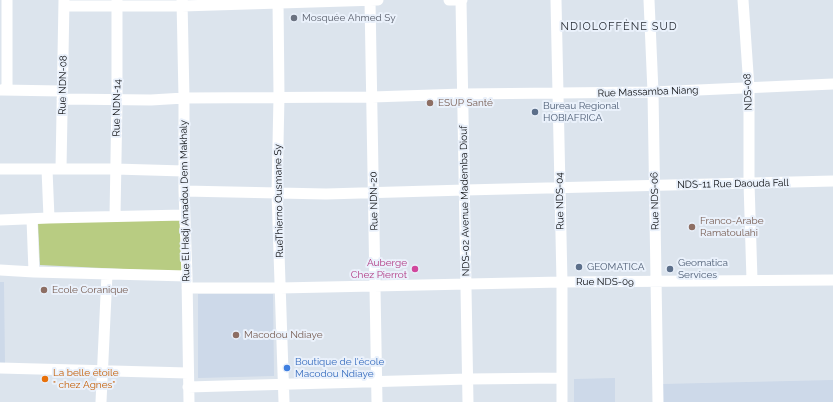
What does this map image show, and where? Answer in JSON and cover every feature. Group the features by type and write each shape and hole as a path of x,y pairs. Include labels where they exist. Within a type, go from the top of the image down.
{"street":[{"path":"3,90 7,0"},
{"name":"Rue NDN-20","path":"370,0 377,402"},
{"path":"64,3 378,0"},
{"path":"449,0 462,0"},
{"name":"NDS-02 Avenue Mademba Diouf","path":"462,0 468,402"},
{"name":"Rue NDS-04","path":"556,0 562,282 562,402"},
{"name":"Rue NDS-06","path":"649,0 653,92 658,402"},
{"name":"NDS-08","path":"743,0 749,88 749,183 752,280"},
{"name":"RueThierno Ousmane Sy","path":"278,1 277,193 284,402"},
{"name":"Rue NDN-08","path":"61,169 64,3"},
{"name":"Rue NDN-14","path":"115,216 117,101 116,3"},
{"name":"Rue El Hadj Amadou Dem Makhaly","path":"182,3 184,215 187,276 189,402"},
{"name":"Rue Massamba Niang","path":"3,90 117,101 278,96 372,97 463,94 653,92 833,84"},
{"path":"0,168 184,171"},
{"path":"47,169 49,218"},
{"name":"NDS-11 Rue Daouda Fall","path":"184,192 326,194 833,181"},
{"path":"0,220 184,215"},
{"path":"32,219 34,272"},
{"path":"0,270 187,276"},
{"path":"101,402 107,274"},
{"name":"Rue NDS-09","path":"187,288 376,287 562,282 833,280"},
{"path":"0,368 188,373"},
{"path":"188,387 468,379 561,378"}],"shaded area":[{"path":"0,282 4,282 5,365 0,365"},
{"name":"Macodou Ndiaye","path":"198,294 273,294 274,376 198,378"},
{"path":"615,378 615,402 574,402 574,379"},
{"path":"833,380 833,402 663,402 662,384"}],"green space":[{"path":"183,220 185,272 40,265 38,222"}],"place":[{"name":"Mosquée Ahmed Sy","path":"294,18"},
{"name":"ESUP Santé","path":"430,103"},
{"name":"Bureau Regional HOBIAFRICA","path":"535,112"},
{"name":"Franco-Arabe Ramatoulahi","path":"692,227"},
{"name":"GEOMATICA","path":"579,267"},
{"name":"Auberge Chez Pierrot","path":"415,269"},
{"name":"Geomatica Services","path":"670,269"},
{"name":"Ecole Coranique","path":"44,290"},
{"name":"Macodou Ndiaye","path":"236,335"},
{"name":"Boutique de l'école Macodou Ndiaye","path":"287,368"},
{"name":"La belle étoile \" chez Agnes\"","path":"45,379"}],"district":[{"name":"NDIOLOFFÈNE SUD","path":"619,27"}]}
